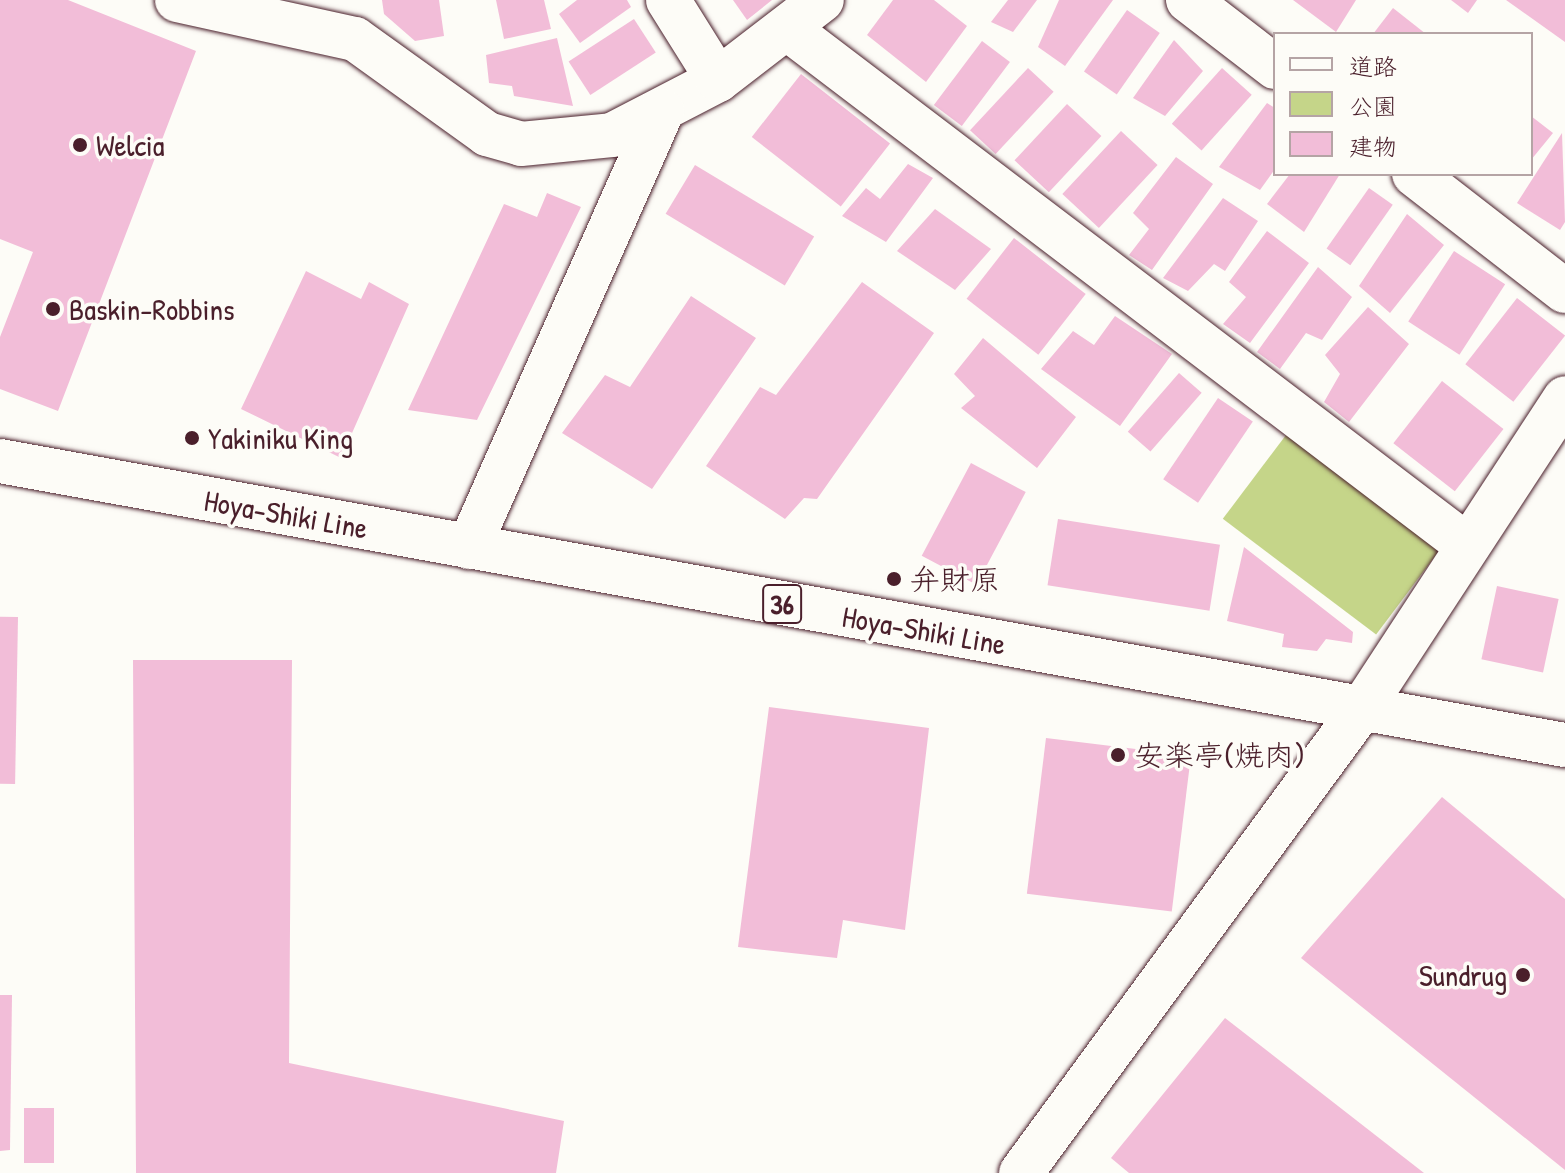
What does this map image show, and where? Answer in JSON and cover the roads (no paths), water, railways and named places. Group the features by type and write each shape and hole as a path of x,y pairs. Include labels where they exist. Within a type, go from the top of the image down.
{"street":[{"path":"177,0 355,39 487,134 521,144 612,135 718,80 822,0"},
{"path":"668,0 718,80"},
{"path":"1188,0 1273,65"},
{"path":"788,29 1468,546"},
{"path":"469,547 662,111"},
{"path":"1417,176 1565,291"},
{"path":"1021,1173 1363,707 1565,398"},
{"name":"Hoya-Shiki Line","path":"0,461 1565,745"}],"place":[{"name":"Welcia","path":"80,145"},
{"name":"Baskin-Robbins","path":"53,309"},
{"name":"Yakiniku King","path":"192,438"},
{"name":"弁財原","path":"894,579"},
{"name":"安楽亭(焼肉)","path":"1118,755"},
{"name":"Sundrug","path":"1523,975"}]}
